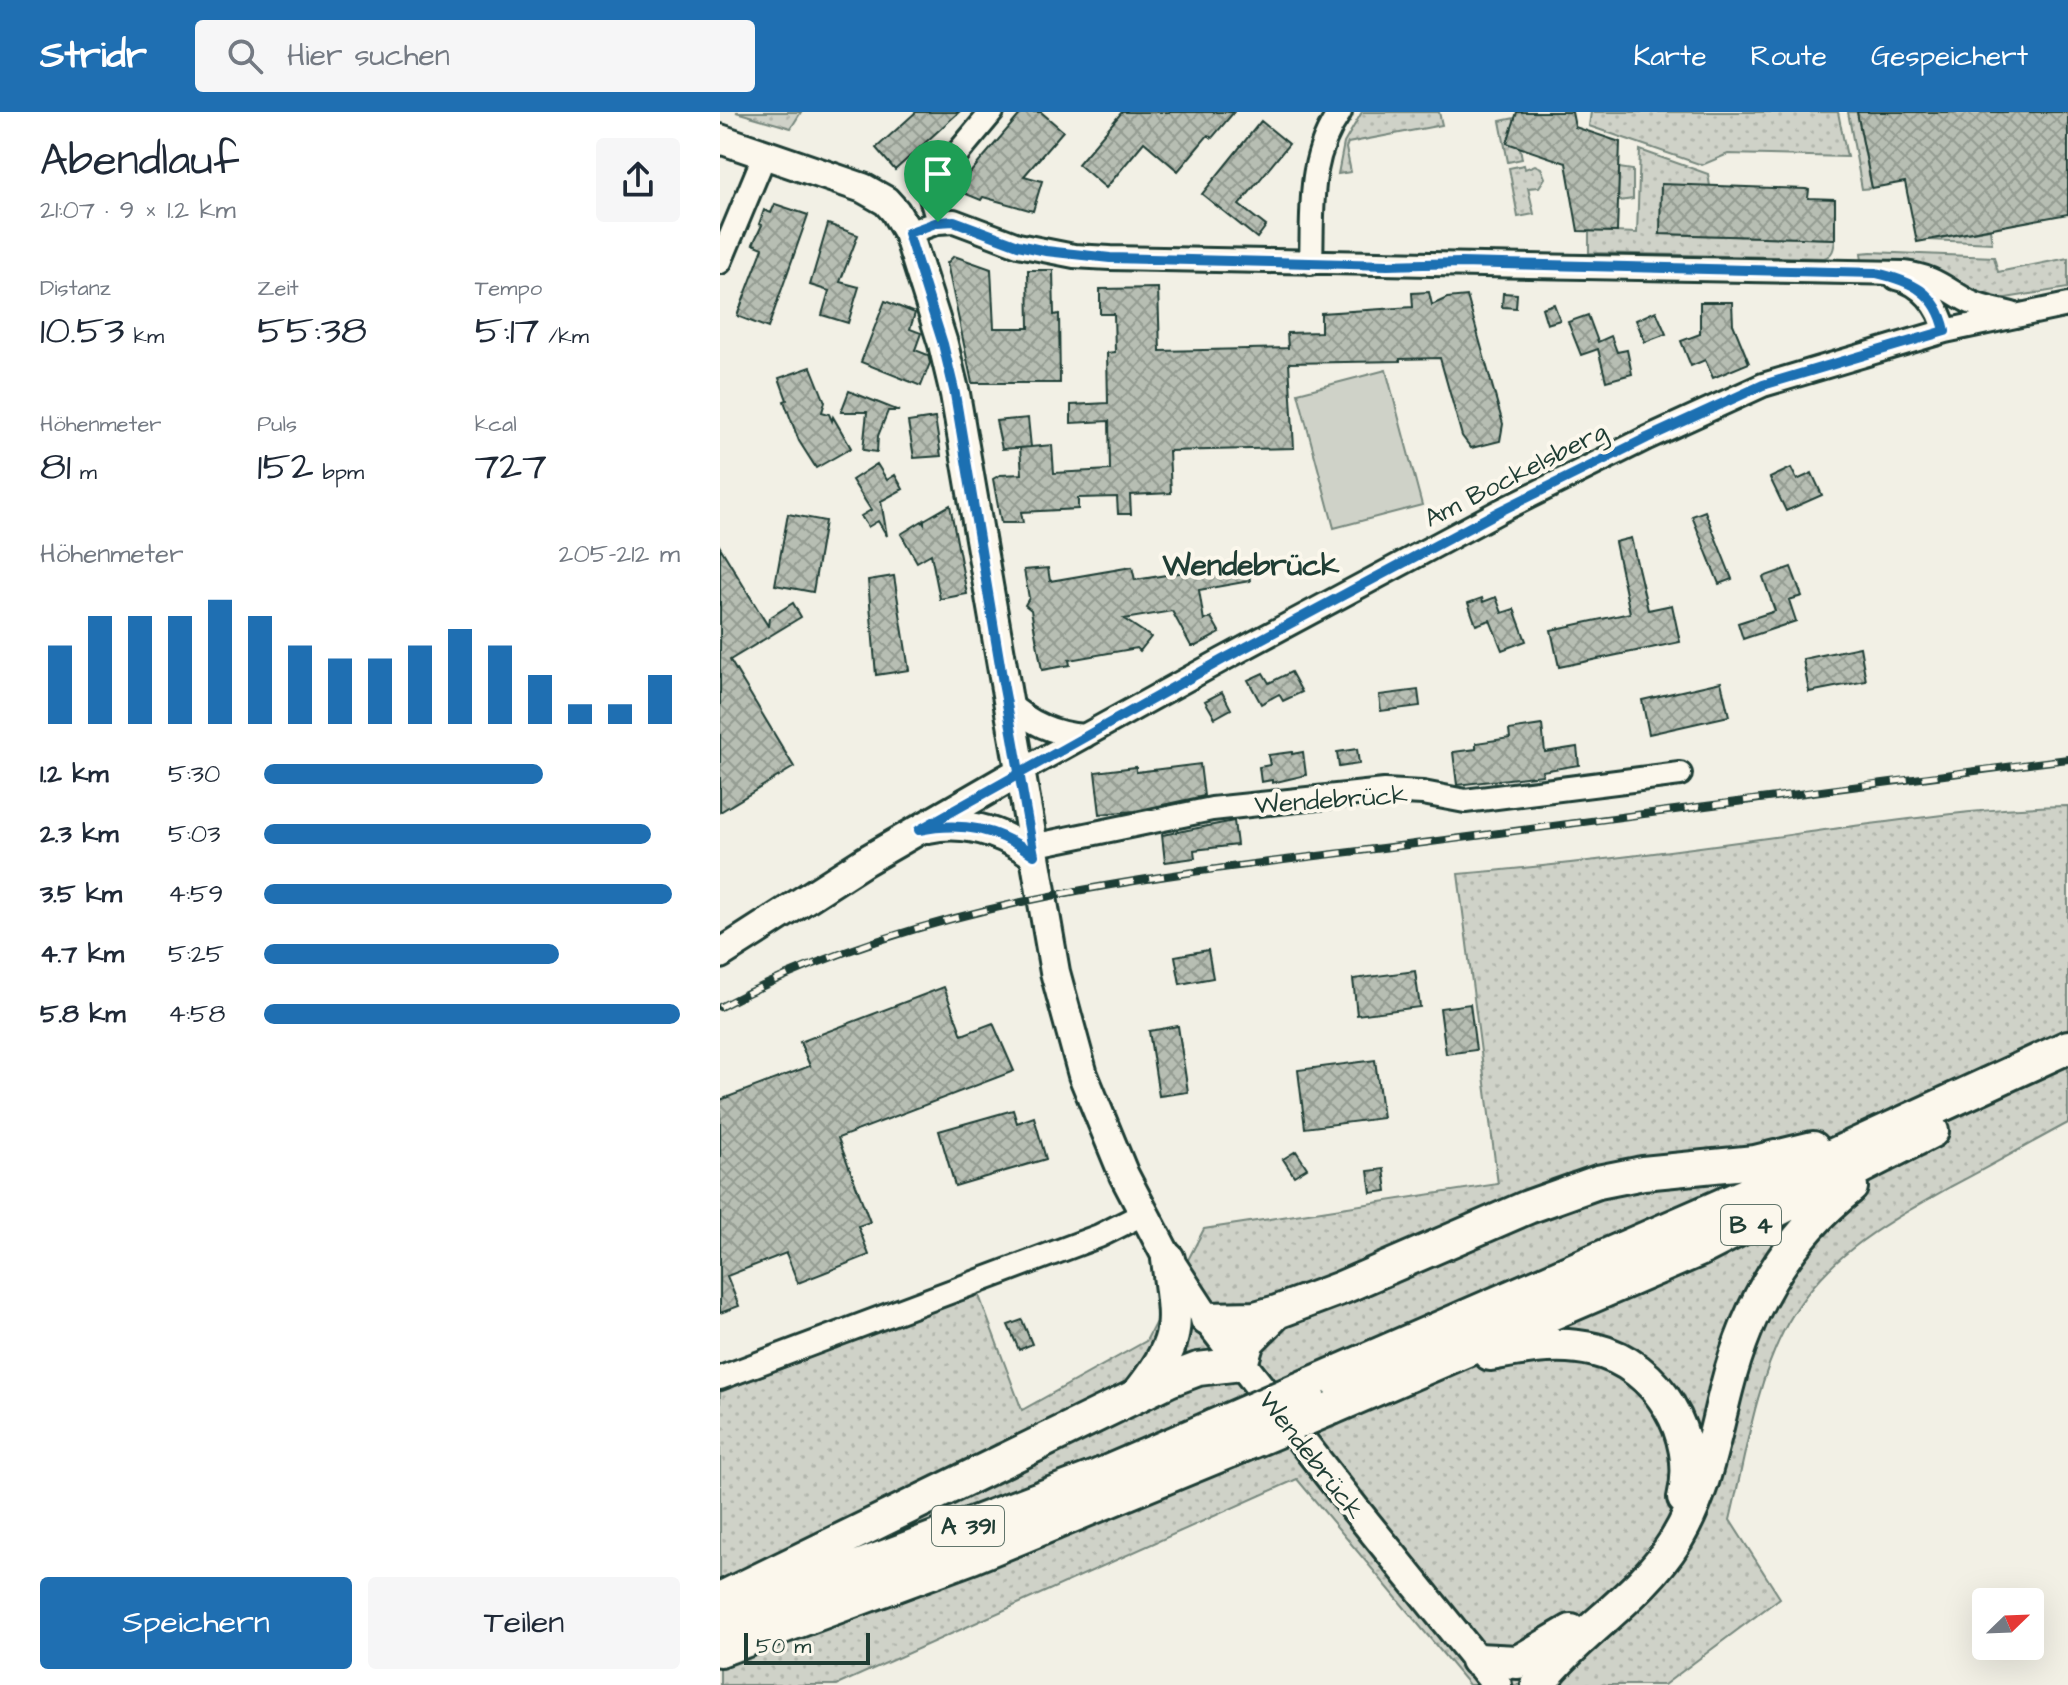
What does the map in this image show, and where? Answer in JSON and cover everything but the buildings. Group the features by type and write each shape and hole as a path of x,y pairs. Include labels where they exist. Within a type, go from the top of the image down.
{"highway":[{"name":"B 4","path":"1606,1292 1754,1224 1890,1142 2068,1047"},
{"name":"B 4","path":"1766,1186 1890,1142 2068,1056"},
{"path":"1207,1319 1255,1318 1277,1312 1341,1288 1528,1207 1598,1182 1643,1173 1755,1162 1890,1142"},
{"path":"1507,1675 1557,1660 1650,1577 1676,1540 1701,1488 1742,1334 1761,1293 1783,1256 1890,1142"},
{"name":"A 391","path":"720,1650 972,1557 1766,1186"},
{"path":"1137,1395 1164,1360 1174,1331 1168,1259"},
{"name":"A 391","path":"1321,1396 1440,1362 1606,1292"},
{"path":"720,1599 1137,1395 1198,1369 1241,1364 1248,1341 1277,1312"},
{"path":"1440,1362 1560,1344 1597,1350 1625,1363 1655,1386 1679,1424 1688,1462 1687,1487 1680,1511 1669,1535 1644,1569 1611,1601 1507,1675"},
{"name":"A 391","path":"720,1619 1098,1476 1222,1438"}],"main road":[{"name":"Wendebrück","path":"720,139 875,194 895,211 908,233 943,344 955,394 1049,945 1083,1075 1143,1214 1207,1319 1241,1364 1507,1675"},
{"path":"720,954 799,902 1019,772"},
{"path":"919,830 955,825 973,827 1003,836 1033,851"}],"street":[{"path":"938,222 931,198 931,185 992,112"},
{"path":"1311,263 1316,163 1320,147 1340,112"},
{"path":"720,262 765,154"},
{"path":"908,233 938,222 954,221 1018,245 1074,256 1311,263 1476,263 1924,276 1940,282 1970,302 2018,315"},
{"path":"1876,273 1905,280 1919,289 1938,309 1945,331"},
{"name":"Am Bockelsberg","path":"1019,772 1500,511 1763,385 1945,331 2068,305"},
{"path":"1007,702 1024,718 1042,728 1085,736"},
{"name":"Wendebrück","path":"1033,851 1212,809 1384,791 1423,793 1465,801 1680,774"},
{"path":"720,1378 1099,1236 1143,1214"}],"shaded area":[{"path":"736,112 801,112 791,128"},
{"path":"1362,112 1439,112 1442,125 1348,143 1346,148 1351,172 1338,174 1344,143"},
{"path":"1591,112 1838,112 1847,157 1728,154 1702,165 1589,126"},
{"path":"1848,112 1857,112 1872,188 1862,189"},
{"path":"1515,118 1522,159 1508,162 1500,121"},
{"path":"1640,150 1708,174 1710,186 1660,234 1835,239 1832,251 1824,258 1589,253 1589,231 1637,233"},
{"path":"1524,165 1525,169 1535,165 1541,168 1545,178 1539,187 1528,188 1534,214 1518,217 1509,168"},
{"path":"1619,168 1633,170 1633,199 1618,201"},
{"path":"1990,229 1992,243 1929,240"},
{"path":"1861,253 1994,257 1998,272 2068,258 2068,288 1987,301 1870,266 1862,261"},
{"path":"1386,370 1422,505 1334,528 1298,393"},
{"path":"2068,806 2068,1123 1877,1231 1834,1264 1798,1306 1783,1332 1765,1377 1751,1424 1730,1520 1780,1598 1664,1685 1469,1685 1297,1479 837,1685 720,1685 720,1392 978,1293 1022,1410 1146,1341 1204,1229 1498,1184 1458,874 1610,858 1939,815"}],"railway":[{"path":"720,1007 802,968 888,938 975,913 1063,894 1243,865 2068,759"}],"district":[{"name":"Wendebrück","path":"1251,565"}],"route":[{"path":"938,222 908,233 943,344 955,394 1003,683 1007,702 1019,772 1027,821 1034,855 1003,836 973,827 955,825 919,830 1019,772 1222,660 1500,511 1647,438 1763,385 1945,331 1938,309 1919,289 1905,280 1876,273 1110,258 1046,251 1018,245 954,221 938,222"}]}
